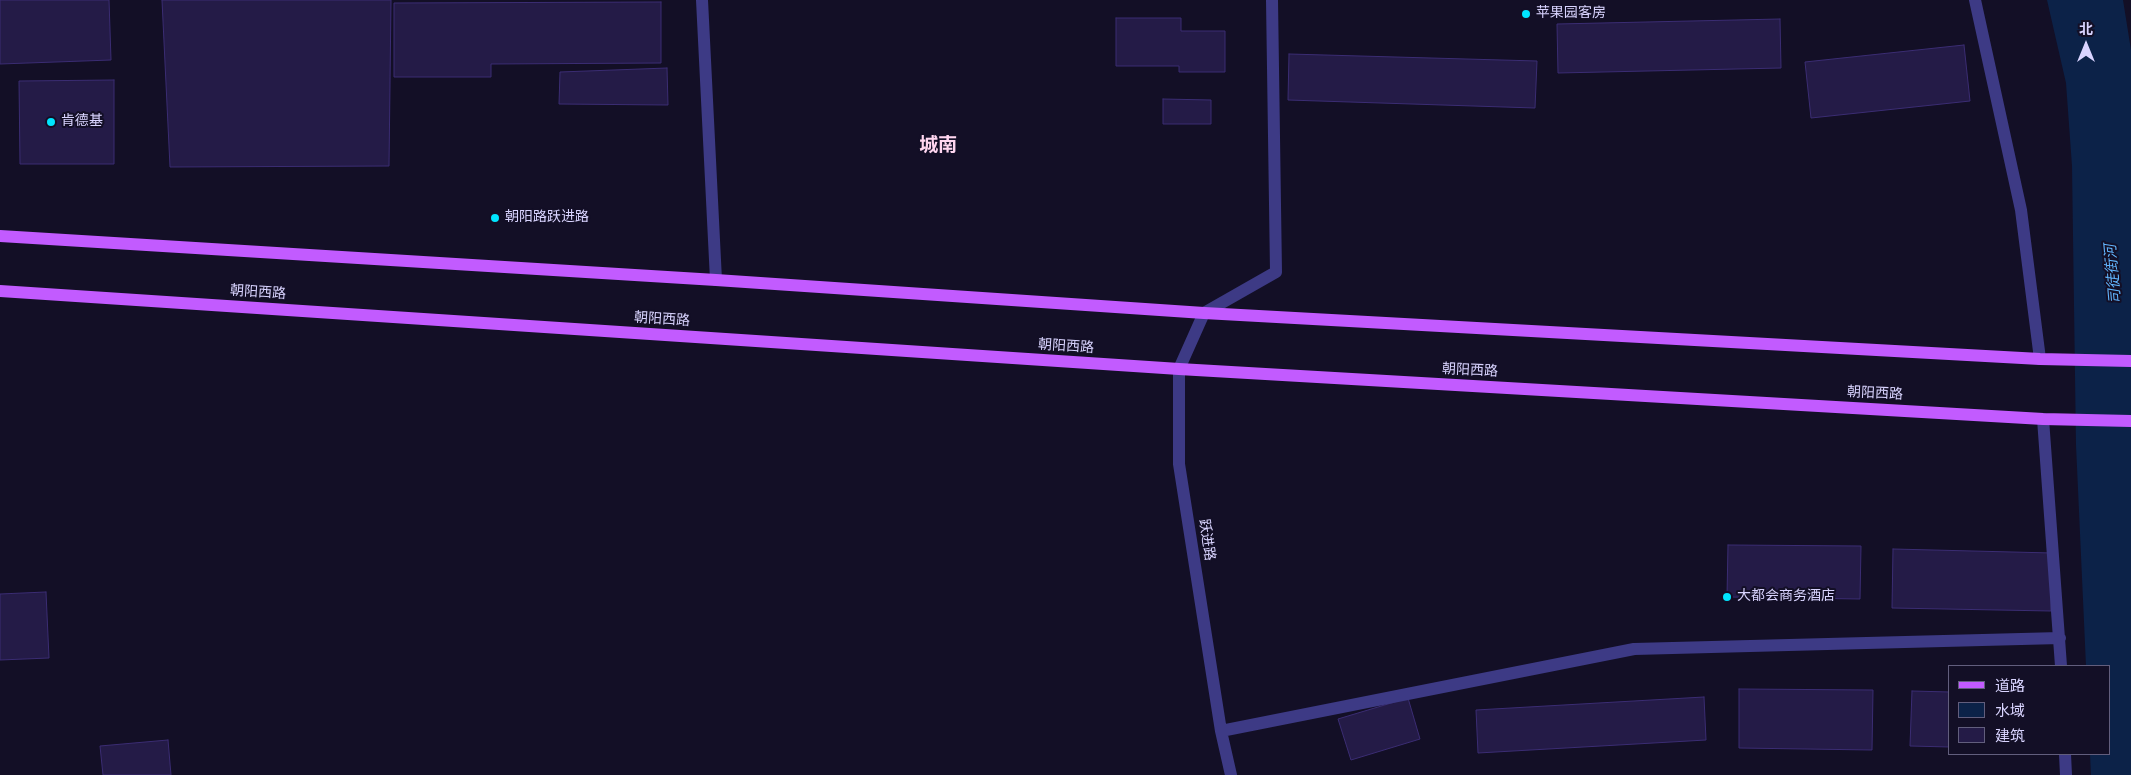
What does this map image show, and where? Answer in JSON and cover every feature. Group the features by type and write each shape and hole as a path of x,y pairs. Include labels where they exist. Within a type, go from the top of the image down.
{"main road":[{"path":"0,236 716,280 1204,313 2040,359 2131,362"},
{"name":"朝阳西路","path":"0,291 1179,369 2042,419 2131,421"}],"street":[{"path":"702,0 716,280"},
{"path":"1204,313 1276,272 1272,0"},
{"path":"1975,0 2021,210 2040,359"},
{"name":"跃进路","path":"1204,313 1179,369 1179,464 1221,731 1231,775"},
{"path":"2042,419 2061,665"},
{"path":"1221,731 1634,649 2060,638"},
{"path":"2065,755 2066,775"}],"water":[{"name":"司徒街河","path":"2047,0 2123,0 2131,50 2131,775 2091,775 2090,755 2111,755 2111,665 2086,665 2076,445 2072,166 2066,83"}],"building":[{"path":"0,0 109,0 111,60 0,64"},
{"path":"162,0 391,0 389,166 170,167"},
{"path":"661,2 661,63 491,64 491,77 394,77 394,3"},
{"path":"1116,18 1181,18 1181,31 1225,31 1225,72 1179,72 1179,66 1116,66"},
{"path":"1780,19 1781,68 1558,73 1557,24"},
{"path":"1964,45 1970,101 1811,118 1805,62"},
{"path":"1289,54 1537,61 1535,108 1288,100"},
{"path":"667,68 668,105 559,104 560,72"},
{"path":"114,80 114,164 20,164 19,81"},
{"path":"1163,99 1211,100 1211,124 1163,124"},
{"path":"1728,545 1861,546 1860,599 1727,597"},
{"path":"1893,549 2052,553 2051,611 1892,608"},
{"path":"46,592 49,658 0,660 0,594"},
{"path":"1739,689 1873,690 1872,750 1739,748"},
{"path":"1912,691 1948,692 1948,747 1910,746"},
{"path":"1704,697 1706,740 1478,753 1476,710"},
{"path":"1408,698 1420,739 1351,760 1338,719"},
{"path":"168,740 171,775 103,775 100,746"}],"place":[{"name":"苹果园客房","path":"1526,14"},
{"name":"肯德基","path":"51,122"},
{"name":"朝阳路跃进路","path":"495,218"},
{"name":"大都会商务酒店","path":"1727,597"}],"district":[{"name":"城南","path":"938,146"}]}
